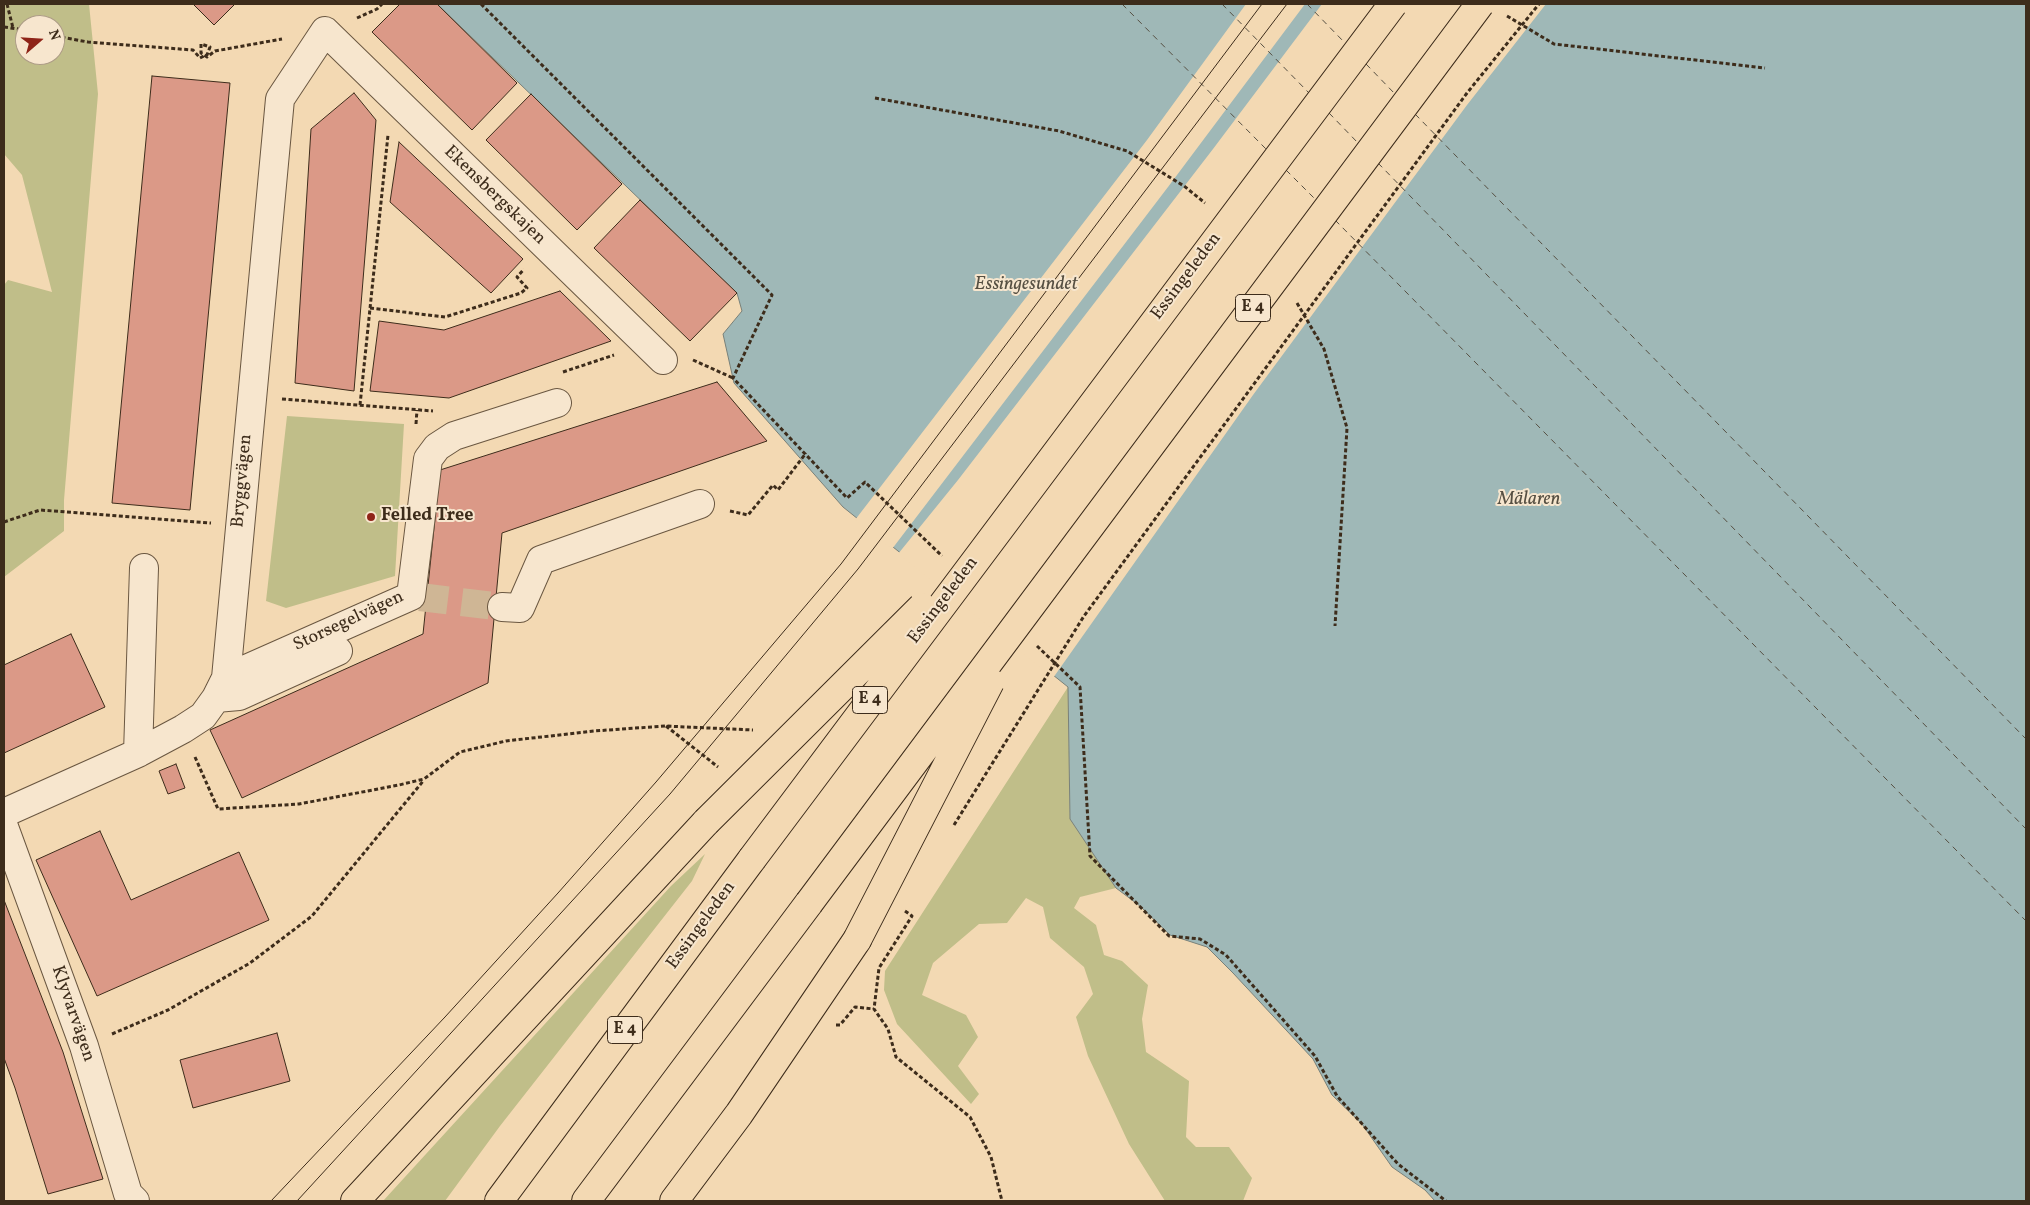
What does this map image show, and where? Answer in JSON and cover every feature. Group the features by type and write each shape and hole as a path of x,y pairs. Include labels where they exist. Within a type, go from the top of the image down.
{"highway":[{"name":"Essingeleden","path":"499,1201 989,541 1393,4"},
{"name":"E 4","path":"586,1201 1026,613 1489,8"},
{"path":"355,1201 706,822 989,541"},
{"path":"674,1201 739,1114 857,940 1026,613"}],"street":[{"name":"Ekensbergskajen","path":"325,31 663,360"},
{"name":"Bryggvägen","path":"221,688 239,526 280,99 325,31"},
{"name":"Storsegelvägen","path":"221,688 415,596 428,459 437,447 454,436 557,404"},
{"path":"502,607 520,608 541,560 700,504"},
{"path":"138,753 144,568"},
{"path":"4,813 138,753 183,729 203,716 221,688 239,696 338,651"},
{"name":"Klyvarvägen","path":"4,827 84,1046 128,1194 135,1201"}],"path":[{"path":"4,27 13,28 7,4"},
{"path":"377,9 382,4"},
{"path":"951,829 1084,616 1467,93 1539,4"},
{"path":"1489,8 1554,44 1765,68"},
{"path":"65,38 88,42 194,50 200,58 205,55 207,57 215,51 325,31"},
{"path":"201,44 210,47 207,55 205,55 201,53 201,44"},
{"path":"360,405 388,129"},
{"path":"370,308 445,317 522,293 528,288 517,277 526,267 531,272"},
{"path":"559,374 614,355"},
{"path":"694,360 734,378"},
{"path":"251,396 436,411"},
{"path":"415,430 417,410"},
{"path":"748,514 773,485 778,490 806,453"},
{"path":"4,522 40,510 239,526"},
{"path":"665,726 695,749"},
{"path":"84,1046 168,1010 250,963 312,916 424,779 460,752 506,741 594,731 665,726 761,730"},
{"path":"183,729 218,809 299,804 424,779"},
{"path":"900,913 905,904"},
{"path":"912,916 879,968 874,1009 888,1029 896,1057 970,1117 991,1157 1002,1201"},
{"path":"830,1026 840,1025 855,1007 874,1009"}],"shaded area":[{"path":"4,4 89,4 98,94 64,500 64,531 4,577 4,285 8,280 52,292 22,175 4,154"},
{"path":"287,416 404,424 395,576 286,608 266,601"},
{"path":"1068,687 1070,819 1116,888 1080,897 1074,908 1096,925 1104,955 1122,961 1148,985 1142,1019 1146,1052 1189,1081 1186,1137 1196,1147 1229,1147 1252,1178 1243,1201 1165,1201 1129,1144 1088,1056 1076,1017 1093,994 1084,967 1050,938 1043,907 1026,898 1007,923 979,924 933,963 922,995 966,1015 978,1037 958,1066 979,1094 971,1104 897,1024 884,990 885,971"},
{"path":"705,854 692,881 500,1126 445,1201 383,1201 671,886"}],"water":[{"name":"Mälaren","path":"437,4 2026,4 2026,1201 1435,1201 1425,1190 1392,1167 1362,1124 1332,1095 1313,1059 1207,947 1170,935 1140,906 1116,888 1070,819 1068,687 843,507 734,383 723,334 742,311 737,293"}],"pier":[{"path":"1246,4 1305,4 892,549 855,520 1147,140"},
{"path":"1322,4 1546,4 1467,105 1253,395 1053,678 898,554 958,480"}],"building":[{"path":"193,4 235,4 214,25"},
{"path":"400,4 437,4 517,83 472,130 372,32"},
{"path":"152,76 230,83 190,510 112,503"},
{"path":"354,93 376,120 354,391 295,383 311,129"},
{"path":"531,94 622,184 577,230 486,140"},
{"path":"399,142 523,259 491,293 390,202"},
{"path":"640,200 737,293 690,341 594,248"},
{"path":"560,291 611,341 449,398 370,391 379,321 444,330"},
{"path":"717,382 767,441 502,533 488,683 242,798 210,730 423,634 440,470"},
{"path":"71,634 105,707 4,753 4,665"},
{"path":"176,764 185,788 168,794 159,771"},
{"path":"100,831 131,900 239,852 269,920 97,996 36,860"},
{"path":"4,900 63,1052 103,1179 48,1194 4,1058"},
{"path":"277,1033 290,1081 193,1108 180,1060"}],"ferry route":[{"path":"1122,4 1266,149"},
{"path":"1222,4 1310,94"},
{"path":"1307,4 1345,43"},
{"path":"1366,64 1396,95"},
{"path":"1329,113 1359,144"},
{"path":"1415,114 2026,739"},
{"path":"1378,163 2026,829"},
{"path":"1286,170 1317,201"},
{"path":"1335,220 2026,921"}],"tunnel":[{"path":"420,597 502,607"}],"tram line":[{"path":"271,1201 445,1017 558,893 656,782 841,564 1262,4"},
{"path":"297,1201 670,794 858,569 1287,4"}],"place":[{"name":"Felled Tree","path":"371,517"}],"water label":[{"name":"Essingesundet","path":"1026,286"}]}
